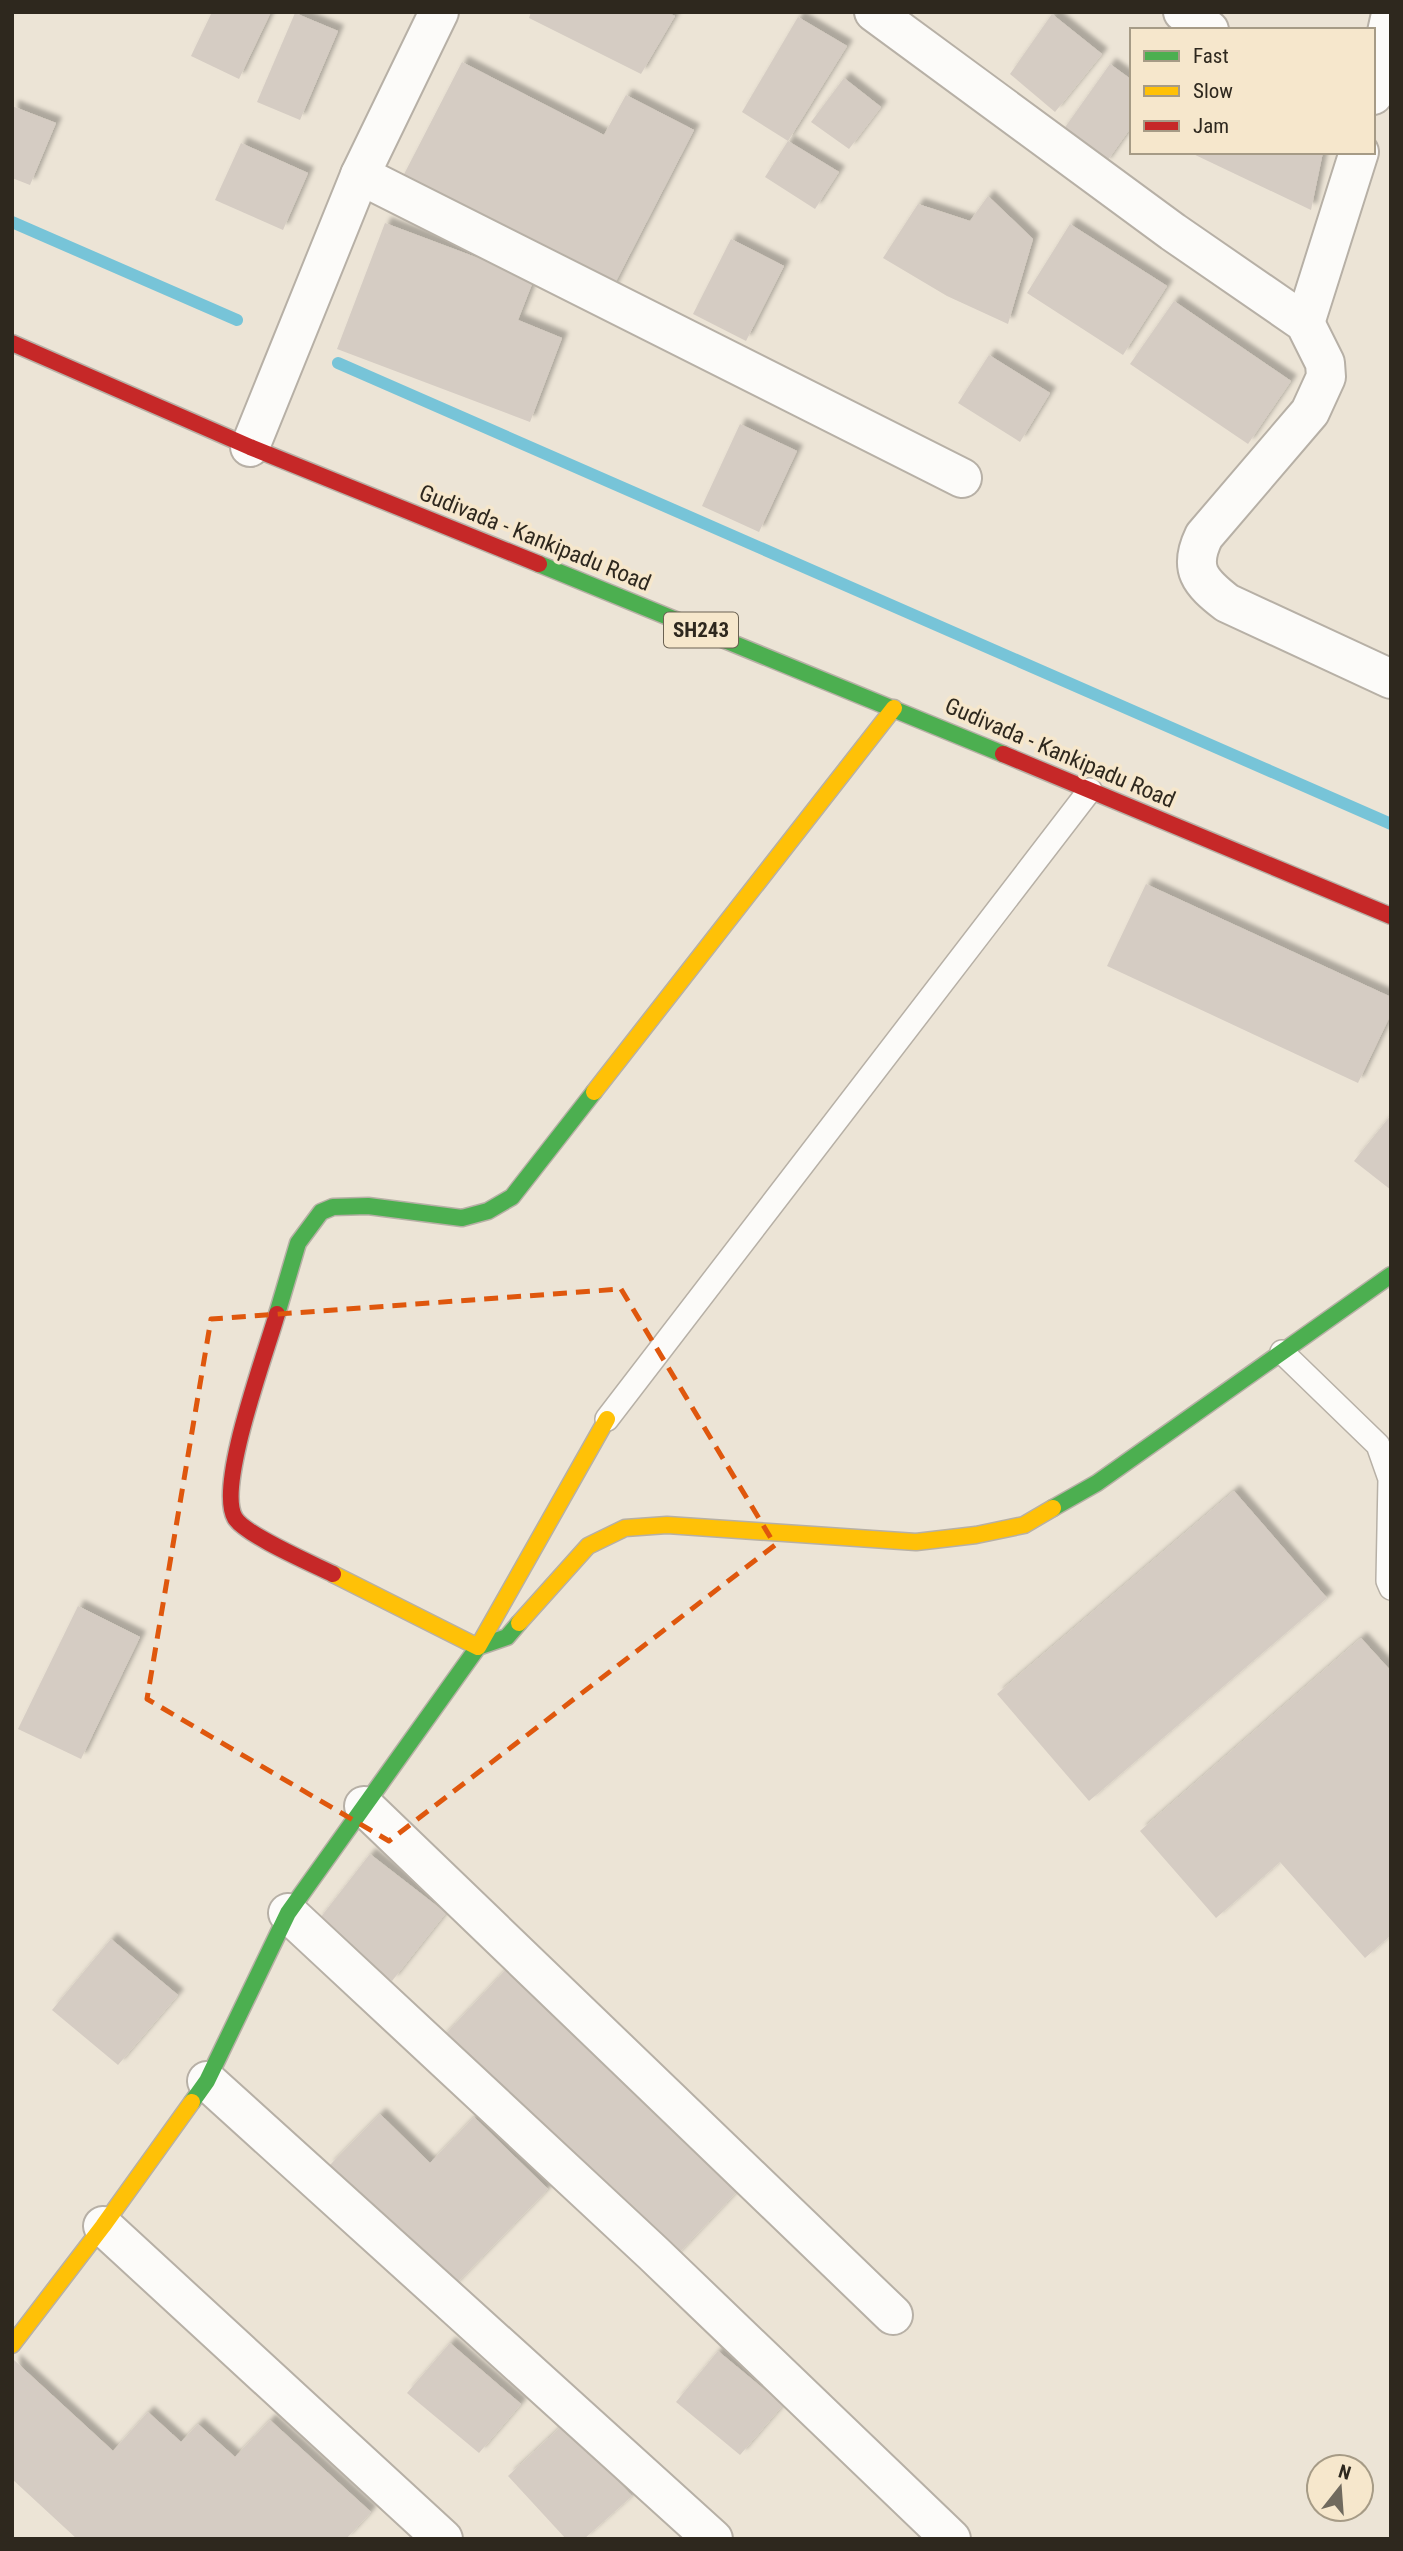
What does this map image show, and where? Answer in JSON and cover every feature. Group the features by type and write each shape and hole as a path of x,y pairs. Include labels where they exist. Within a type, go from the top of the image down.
{"street":[{"path":"250,447 360,175 439,12"},
{"path":"874,12 1173,232 1305,323 1325,363 1321,390 1310,412 1204,536 1196,553 1197,570 1206,587 1227,603 1391,679"},
{"path":"1183,12 1206,28"},
{"path":"1375,86 1391,13"},
{"path":"1305,323 1358,154"},
{"path":"360,175 962,478"},
{"name":"Gudivada - Kankipadu Road","path":"12,343 250,447 894,708 1391,916"},
{"path":"894,708 512,1197 492,1211 464,1218 357,1205 334,1207 321,1212 298,1243 233,1465 230,1498 235,1518 254,1534 478,1647 507,1637 588,1546 625,1528 667,1525 916,1542 976,1535 1024,1525 1097,1483 1391,1275"},
{"path":"12,2345 103,2226 207,2081 288,1913 478,1647 607,1419"},
{"path":"364,1806 893,2315"},
{"path":"288,1913 653,2253 951,2539"},
{"path":"207,2081 713,2539"},
{"path":"103,2226 443,2539"}],"lane":[{"path":"607,1419 1090,790"},
{"path":"1282,1352 1378,1445 1390,1479 1388,1581 1391,1588"}],"highlighted area":[{"path":"621,1289 775,1545 389,1841 147,1699 211,1319"}],"building":[{"path":"212,12 271,12 239,79 191,56"},
{"path":"531,12 666,12 675,16 641,74 529,18"},
{"path":"295,13 338,31 300,120 257,102"},
{"path":"1052,14 1102,54 1055,112 1010,74"},
{"path":"798,17 847,46 788,141 742,112"},
{"path":"462,62 604,135 626,95 694,130 610,293 399,184"},
{"path":"1110,64 1130,79 1130,129 1105,164 1061,133"},
{"path":"844,78 881,107 849,149 811,122"},
{"path":"12,106 56,123 30,185 12,178"},
{"path":"788,141 839,172 815,209 765,177"},
{"path":"241,143 308,173 283,230 215,200"},
{"path":"1193,154 1323,154 1311,210"},
{"path":"988,196 1033,239 1008,324 947,296 883,258 918,204 970,221"},
{"path":"385,223 534,279 518,320 562,338 530,422 337,349"},
{"path":"1070,224 1167,286 1123,355 1027,293"},
{"path":"731,239 784,266 746,341 693,314"},
{"path":"1174,301 1291,381 1248,444 1130,364"},
{"path":"989,355 1050,393 1020,442 958,403"},
{"path":"740,424 797,451 759,532 702,506"},
{"path":"1146,884 1391,997 1391,1014 1358,1083 1107,966"},
{"path":"1391,1115 1391,1190 1354,1161"},
{"path":"1234,1491 1327,1598 1089,1801 997,1694"},
{"path":"78,1606 140,1637 81,1759 18,1729"},
{"path":"1361,1638 1391,1671 1391,1935 1365,1958 1280,1862 1216,1918 1140,1831"},
{"path":"370,1854 446,1913 392,1981 317,1922"},
{"path":"111,1939 178,1995 118,2065 52,2010"},
{"path":"511,1964 746,2182 674,2258 440,2040"},
{"path":"380,2114 430,2163 474,2117 548,2189 452,2288 328,2167"},
{"path":"450,2343 521,2404 479,2453 407,2393"},
{"path":"718,2351 783,2405 740,2455 676,2402"},
{"path":"14,2360 113,2451 148,2412 181,2442 198,2424 235,2457 270,2420 371,2512 346,2539 77,2539 12,2479"},
{"path":"565,2423 632,2496 584,2539 566,2539 508,2476"}],"waterway":[{"path":"12,222 237,320"},
{"path":"338,363 1391,824"}],"traffic: fast":[{"path":"539,564 1003,754"},
{"path":"277,1314 298,1243 321,1212 333,1207 368,1206 462,1218 488,1211 512,1197 594,1092"},
{"path":"1053,1508 1097,1483 1391,1275"},
{"path":"192,2102 207,2081 288,1913 478,1647 507,1637 519,1623"}],"traffic: slow":[{"path":"594,1092 894,708"},
{"path":"333,1574 478,1647 607,1419"},
{"path":"519,1623 588,1546 625,1528 667,1525 916,1542 976,1535 1024,1525 1053,1508"},
{"path":"12,2345 103,2226 192,2102"}],"traffic: jam":[{"path":"12,343 250,447 539,564"},
{"path":"1003,754 1391,916"},
{"path":"277,1314 237,1450 231,1502 235,1518 252,1533 333,1574"}]}
